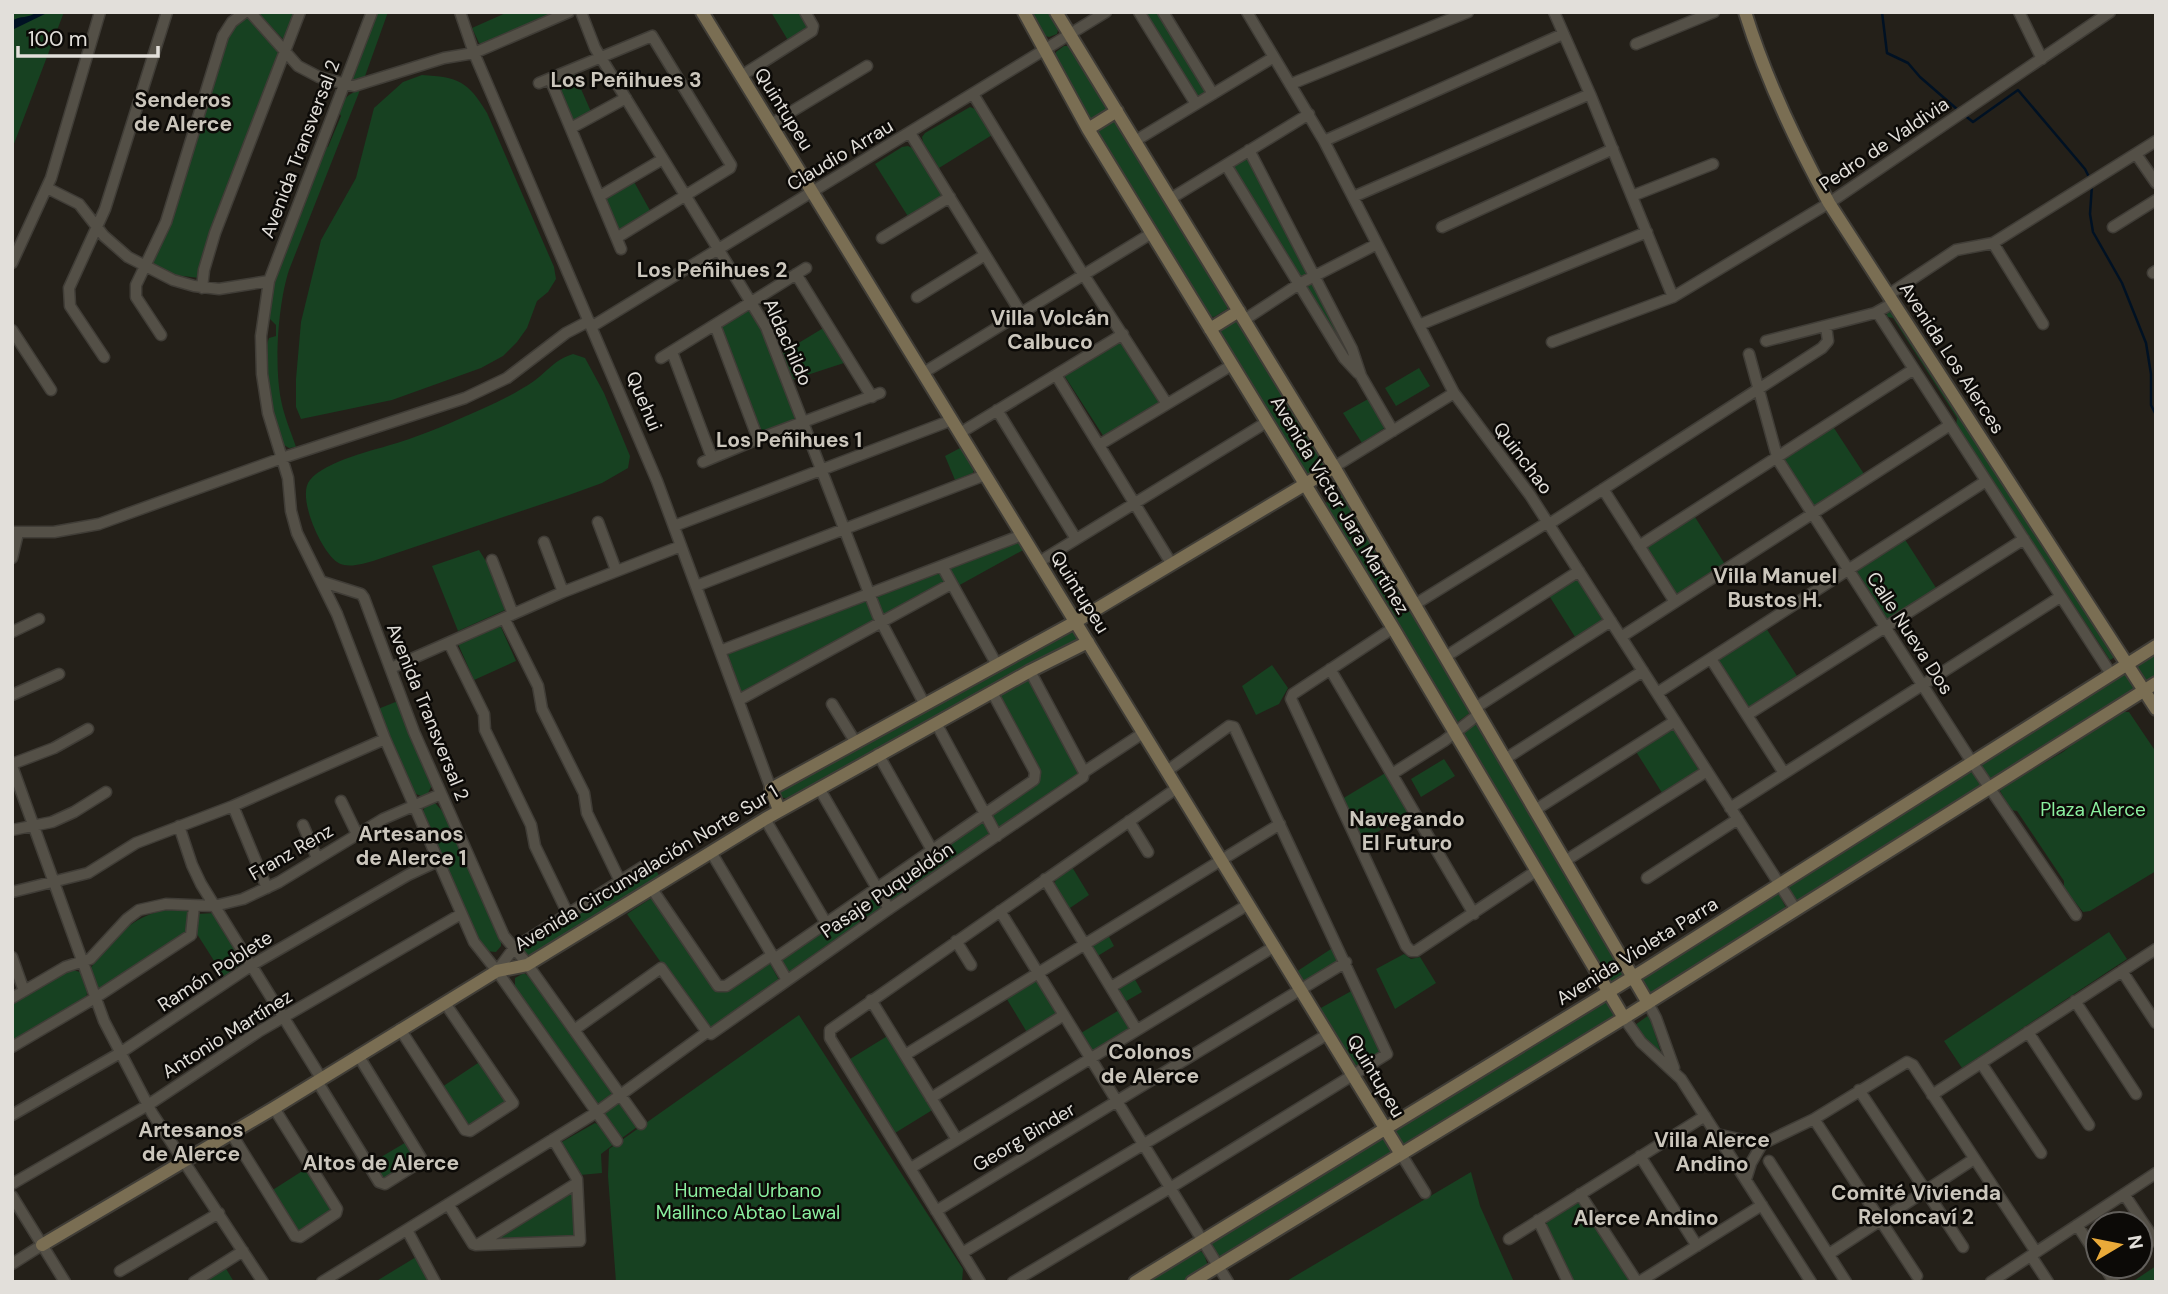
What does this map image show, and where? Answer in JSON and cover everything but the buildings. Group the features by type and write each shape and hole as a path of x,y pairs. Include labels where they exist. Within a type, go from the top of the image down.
{"main road":[{"name":"Avenida Víctor Jara Martínez","path":"1024,12 1088,129 1393,628 1624,1018"},
{"name":"Avenida Víctor Jara Martínez","path":"1056,12 1334,467 1648,1003"},
{"name":"Avenida Los Alerces","path":"1745,12 1774,96 1829,203 2156,709"},
{"name":"Quintupeu","path":"703,13 1401,1154"},
{"path":"1088,129 1117,111"},
{"path":"1210,329 1242,315"},
{"name":"Avenida Circunvalación Norte Sur 1","path":"772,789 1075,622 1334,467"},
{"name":"Avenida Circunvalación Norte Sur 1","path":"42,1245 183,1163 497,971 527,965 779,810 1030,671 1088,642"},
{"name":"Avenida Violeta Parra","path":"1135,1282 1633,977 2156,646"},
{"path":"1192,1282 1624,1018 2156,683"},
{"name":"Quehui","path":"772,789 779,810"}],"street":[{"path":"12,263 47,188 100,12"},
{"path":"104,357 71,306 69,288 108,200 167,12"},
{"path":"161,335 136,297 136,285 166,222 223,36 232,22 244,12"},
{"path":"250,12 285,52 309,72 344,84 361,85 420,65 474,53 569,12"},
{"path":"202,288 204,270 215,233 300,12"},
{"name":"Avenida Transversal 2","path":"372,12 269,281 261,335 262,374 268,413 289,485 294,524 323,582 385,739 475,946 497,971 617,1141"},
{"name":"Quehui","path":"460,12 474,53 657,481 772,789"},
{"name":"Aldachildo","path":"581,12 587,32 601,57 766,327 869,594 925,705"},
{"path":"741,76 813,31 812,23 805,12"},
{"name":"Claudio Arrau","path":"15,532 54,532 99,524 282,458 465,397 507,377 566,333 590,324 719,249 1106,12"},
{"path":"1139,12 1196,104"},
{"path":"1163,12 1213,94"},
{"name":"Quinchao","path":"1247,12 1324,141 1454,393 1548,523 1796,910"},
{"path":"1291,85 1468,12"},
{"path":"1554,12 1673,297"},
{"path":"1636,44 1714,12"},
{"path":"2019,12 2042,59"},
{"name":"Pedro de Valdivia","path":"1552,342 1673,297 1829,203 2110,12"},
{"path":"1324,141 1563,34"},
{"path":"539,83 652,37 731,167 618,237"},
{"path":"1135,141 1274,57"},
{"path":"771,124 867,66"},
{"path":"550,79 621,249"},
{"path":"973,94 1167,404"},
{"path":"1353,197 1590,94"},
{"path":"571,128 626,98"},
{"path":"1170,199 1308,114"},
{"path":"910,133 1021,313"},
{"path":"1766,341 1877,312 1890,299 1956,250 1993,243 2156,141"},
{"path":"1442,228 1613,149"},
{"path":"1249,150 1352,349 1361,376 1393,431"},
{"path":"2136,154 2156,183"},
{"path":"600,196 663,159"},
{"path":"1226,164 1344,358 1361,376"},
{"path":"1632,196 1713,164"},
{"path":"47,188 79,204 97,228 119,250 144,267 173,280 202,288 232,288 269,281"},
{"path":"882,238 950,197"},
{"path":"2113,227 2156,200"},
{"path":"1419,325 1647,232"},
{"path":"923,373 1152,233"},
{"path":"1993,243 2043,324"},
{"path":"1242,315 1377,244"},
{"path":"917,297 985,255"},
{"path":"661,358 801,271 876,395 708,460 673,352"},
{"path":"1877,312 2110,674"},
{"path":"715,325 758,439"},
{"path":"1414,605 1603,489 1824,346 1828,337 1826,326"},
{"path":"12,330 51,390"},
{"path":"960,433 1123,334"},
{"name":"Calle Nueva Dos","path":"1749,354 1776,458 1922,685 2076,915"},
{"path":"1099,445 1232,365"},
{"path":"1639,546 1914,369"},
{"path":"1056,375 1171,563"},
{"name":"Avenida Circunvalación Norte Sur 1","path":"1334,467 1454,393"},
{"path":"997,410 1076,539"},
{"path":"674,526 952,420"},
{"path":"1039,562 1267,422"},
{"path":"1621,637 1950,425"},
{"path":"696,586 985,475"},
{"path":"1657,693 1986,481"},
{"path":"1603,489 1675,602"},
{"path":"598,522 616,570"},
{"path":"12,558 15,532"},
{"path":"720,651 1022,535"},
{"path":"1747,715 2024,539"},
{"path":"544,542 563,592"},
{"path":"391,668 563,592 681,546"},
{"path":"492,560 508,616 538,686 542,709 584,793 587,813 620,881"},
{"path":"942,566 997,665"},
{"path":"1445,657 1579,571"},
{"name":"Avenida Transversal 2","path":"323,582 361,594 365,598 414,732 502,931 641,1124"},
{"path":"738,700 951,584"},
{"path":"1730,808 2060,597"},
{"path":"12,632 39,619"},
{"path":"1392,774 1455,732 1477,711 1611,621"},
{"path":"1393,628 1293,694 1292,703 1406,946 1411,951 1416,951 1536,872"},
{"path":"449,643 484,715 485,730 531,825 535,846 568,914"},
{"path":"1711,659 1784,773"},
{"path":"1330,669 1474,914"},
{"path":"1030,671 1084,772"},
{"path":"1505,759 1643,671"},
{"path":"12,695 59,674"},
{"name":"Pasaje Puqueldón","path":"652,889 716,985 721,987 773,957 1034,780 1036,776 992,692"},
{"path":"832,704 856,743"},
{"path":"1535,810 1675,721"},
{"path":"936,723 997,836"},
{"path":"1013,1282 1387,1054 1346,962 1231,725 1167,771"},
{"path":"88,729 54,748 12,765 95,998 120,1053 183,1163 219,1213 262,1282"},
{"name":"Pasaje Puqueldón","path":"322,1282 597,1112 706,1032 711,1034 1143,733"},
{"path":"12,892 88,873 136,843 233,806 385,739"},
{"path":"878,754 932,850"},
{"path":"1565,861 1707,771"},
{"path":"819,788 889,909"},
{"path":"980,1282 830,1038 829,1032 831,1028 1177,788"},
{"path":"12,830 52,822 69,815 106,792"},
{"name":"Franz Renz","path":"12,998 68,965 91,958 127,919 139,911 166,904 214,906 243,899 267,888 357,834 441,794"},
{"path":"341,801 357,834"},
{"path":"233,806 267,888"},
{"path":"765,819 826,923"},
{"path":"1647,878 1738,820"},
{"path":"1129,821 1148,852"},
{"path":"905,1055 1280,824"},
{"path":"303,825 317,858"},
{"path":"179,826 192,865 214,906 284,1017 382,1184 422,1160 358,1055"},
{"path":"711,852 787,980"},
{"name":"Ramón Poblete","path":"12,1115 120,1053 252,965 408,875 438,861"},
{"name":"Avenida Circunvalación Norte Sur 1","path":"514,948 644,866"},
{"path":"1045,879 1136,1029"},
{"path":"1111,987 1249,904"},
{"path":"12,1047 95,998 191,935 194,906"},
{"path":"1000,911 1228,1282"},
{"name":"Antonio Martínez","path":"12,1184 148,1105 284,1017 461,914"},
{"path":"956,941 971,965"},
{"path":"911,1168 1275,946"},
{"path":"497,971 514,948"},
{"path":"1932,1094 2156,949"},
{"path":"12,957 24,991"},
{"name":"Georg Binder","path":"936,1210 1346,962"},
{"path":"574,1030 661,968 706,1032"},
{"path":"2122,971 2156,1023"},
{"path":"871,1000 957,1140"},
{"path":"2075,1001 2136,1094"},
{"path":"400,1029 467,1132 513,1103 444,1003"},
{"path":"1648,1003 1656,1018 1673,1069"},
{"path":"932,1098 1064,1015"},
{"path":"1624,1018 1642,1042 1673,1069 1811,1282"},
{"path":"2028,1032 2089,1125"},
{"path":"962,1253 1328,1034"},
{"path":"1746,1179 1751,1163 1762,1144 1814,1119 1904,1062 1913,1065 1974,1159 2048,1282"},
{"path":"1980,1063 2041,1153"},
{"path":"1859,1090 1963,1247"},
{"path":"231,1133 297,1238 336,1213 337,1209 274,1108"},
{"path":"1509,1239 1705,1116"},
{"path":"1814,1119 1917,1276"},
{"path":"1716,1134 1762,1144"},
{"path":"448,1204 476,1245 579,1242 577,1178 553,1139"},
{"name":"Quintupeu","path":"1401,1154 1425,1193"},
{"path":"1640,1156 1697,1246"},
{"path":"1829,1254 1974,1159"},
{"path":"1769,1161 1846,1282"},
{"path":"1991,1282 2156,1173"},
{"path":"476,1245 578,1183"},
{"path":"1580,1194 1638,1282 1762,1205"},
{"path":"2124,1194 2156,1242"},
{"path":"12,1196 65,1282"},
{"path":"120,1271 219,1213"},
{"path":"1538,1220 1568,1282"},
{"path":"2077,1225 2084,1236"},
{"path":"407,1230 435,1282"},
{"name":"Avenida Circunvalación Norte Sur 1","path":"12,1264 42,1245"},
{"path":"194,1282 243,1251"}],"green space":[{"path":"12,12 64,12 12,149"},
{"path":"257,12 297,12 285,41"},
{"path":"377,12 388,12 364,79 354,82 352,76"},
{"path":"508,12 557,12 486,43 479,43 472,28"},
{"path":"771,12 802,12 810,27 789,42"},
{"path":"1030,12 1051,12 1059,25 1057,34 1049,37 1043,35"},
{"path":"1143,12 1160,12 1207,92 1199,99 1195,97"},
{"path":"246,17 250,18 280,53 199,278 175,275 154,266 153,259 168,229 224,38 232,26"},
{"path":"1064,46 1074,50 1227,301 1227,309 1214,317 1209,316 1094,128 1056,60 1056,52"},
{"path":"574,73 592,114 577,122 572,121 556,82"},
{"path":"422,75 453,79 468,87 480,102 554,267 556,279 548,292 537,301 527,328 503,356 481,368 392,400 301,419 296,407 296,379 301,322 321,240 356,178 374,108 403,82"},
{"path":"360,90 285,284 280,317 278,370 282,406 296,447 289,448 282,444 267,375 266,348 269,338 276,336 276,325 268,317 271,289 324,147 328,147 341,116 339,112 342,103 349,95"},
{"path":"970,107 978,110 992,135 939,168 922,137"},
{"path":"908,146 914,149 941,194 939,199 909,218 875,164"},
{"path":"1248,155 1308,273 1301,277 1233,170 1232,165"},
{"path":"633,180 652,214 620,233 605,198"},
{"path":"1313,282 1351,353 1353,365 1306,286"},
{"path":"748,310 761,330 795,416 794,421 764,434 760,433 721,330 723,325"},
{"path":"1891,312 2115,657 2110,660 1956,426 1957,418 1893,318 1886,313"},
{"path":"1236,319 1325,464 1322,468 1306,476 1219,334 1218,330"},
{"path":"825,327 847,362 792,380 782,353"},
{"path":"1120,341 1160,403 1104,437 1064,375"},
{"path":"573,354 585,358 604,393 630,456 628,468 602,483 373,561 345,565 331,556 312,523 308,510 306,488 317,473 338,462 419,436 489,406 522,389 556,362"},
{"path":"1419,368 1430,386 1396,406 1385,388"},
{"path":"1370,398 1386,427 1362,443 1343,413"},
{"path":"1832,425 1866,477 1815,509 1783,458"},
{"path":"962,447 974,468 973,473 955,480 945,456"},
{"path":"1339,494 1345,495 1471,712 1456,723 1324,504"},
{"path":"1693,514 1726,566 1677,596 1644,549 1645,544"},
{"path":"1904,538 1938,591 1889,621 1857,574 1858,567"},
{"path":"1019,540 1025,549 956,587 948,567"},
{"path":"479,550 489,566 505,610 458,631 432,566"},
{"path":"938,569 947,583 887,616 883,615 876,595"},
{"path":"1578,578 1604,622 1577,640 1548,594"},
{"path":"865,599 875,621 745,693 741,691 728,655 729,651"},
{"path":"500,625 516,661 474,680 458,644"},
{"path":"1766,628 1799,679 1749,710 1717,661"},
{"path":"1071,630 1078,635 1074,643 789,799 780,797 781,790"},
{"path":"2156,653 2156,678 2146,683 2135,666"},
{"path":"1272,665 1288,688 1279,704 1256,715 1242,686"},
{"path":"2124,673 2136,689 1991,780 1982,767 1983,762"},
{"path":"1026,679 1031,680 1081,774 1000,829 991,815 1035,782 998,695"},
{"path":"398,701 432,785 423,797 414,793 378,709"},
{"name":"Plaza Alerce","path":"2123,712 2129,712 2156,752 2156,871 2090,911 2083,912 2064,888 2064,881 2017,811 2011,810 1999,789 2063,752 2083,736"},
{"path":"1476,722 1626,974 1610,985 1461,733"},
{"path":"1672,727 1700,772 1664,796 1635,750"},
{"path":"1444,759 1455,776 1421,797 1411,779"},
{"path":"1973,771 1982,788 1797,902 1789,892 1788,886"},
{"path":"1387,772 1411,813 1363,840 1342,799"},
{"path":"435,803 445,814 501,941 496,952 485,951 477,938 422,813 426,805"},
{"path":"982,820 990,836 892,905 881,887"},
{"path":"650,867 655,869 660,877 531,956 524,954 524,947"},
{"path":"1072,867 1089,895 1067,910 1053,887 1057,877"},
{"path":"1776,893 1787,910 1649,994 1641,979"},
{"path":"875,894 883,908 791,975 788,974 780,962 781,957"},
{"path":"653,897 715,987 769,962 780,982 712,1031 708,1030 627,914"},
{"path":"168,910 188,911 190,930 101,991 98,989 90,969 106,949 133,923"},
{"path":"214,913 247,963 225,978 197,934 198,914"},
{"path":"2109,932 2127,959 1962,1068 1944,1041"},
{"path":"1107,933 1114,946 1096,957 1090,948 1091,942"},
{"path":"1334,947 1339,962 1309,981 1302,980 1296,972"},
{"path":"1404,954 1411,959 1420,957 1436,983 1395,1009 1376,969"},
{"path":"73,970 80,972 87,992 86,1000 12,1044 12,1004"},
{"path":"524,973 531,978 613,1093 597,1104 515,988 515,978"},
{"path":"1133,976 1142,992 1123,1003 1117,992 1118,986"},
{"path":"1035,979 1056,1010 1056,1015 1028,1034 1005,996"},
{"path":"1355,989 1384,1050 1357,1070 1319,1009"},
{"path":"1605,1001 1615,1014 1614,1017 1403,1146 1394,1129"},
{"path":"1121,1009 1130,1029 1093,1051 1081,1033"},
{"name":"Humedal Urbano Mallinco Abtao Lawal","path":"799,1015 963,1269 962,1282 616,1282 608,1176 609,1149"},
{"path":"1649,1015 1661,1053 1649,1044 1635,1025"},
{"path":"889,1035 934,1109 895,1133 850,1059"},
{"path":"481,1061 508,1102 467,1128 442,1087"},
{"path":"619,1101 637,1127 622,1138 603,1112"},
{"path":"595,1123 601,1126 614,1144 601,1154 602,1173 580,1175 560,1143"},
{"path":"1383,1136 1393,1152 1219,1259 1210,1243"},
{"path":"408,1141 417,1160 381,1180 371,1163"},
{"path":"307,1168 333,1211 298,1233 271,1191"},
{"path":"1471,1172 1480,1206 1514,1282 1285,1282"},
{"path":"570,1190 574,1191 576,1237 496,1241 495,1239"},
{"path":"1580,1200 1631,1282 1573,1282 1546,1223"},
{"path":"1199,1250 1204,1254 1208,1266 1182,1282 1147,1282"},
{"path":"416,1257 430,1282 375,1282"},
{"path":"2156,1266 2156,1280 2132,1282 2154,1280"},
{"path":"225,1267 234,1282 201,1282"}],"water":[{"path":"36,12 49,12 12,30 12,21"}],"waterway":[{"path":"1882,12 1887,53 1908,63 1958,110"},
{"path":"1963,114 1973,122 2018,90 2085,169 2090,179"},
{"path":"2092,185 2090,214 2093,232 2122,283 2146,343 2151,374 2151,405 2156,415"}],"district":[{"name":"Los Peñihues 3","path":"626,80"},
{"name":"Senderos de Alerce","path":"183,112"},
{"name":"Los Peñihues 2","path":"712,270"},
{"name":"Villa Volcán Calbuco","path":"1050,330"},
{"name":"Los Peñihues 1","path":"789,440"},
{"name":"Villa Manuel Bustos H.","path":"1775,588"},
{"name":"Navegando El Futuro","path":"1407,831"},
{"name":"Artesanos de Alerce 1","path":"411,846"},
{"name":"Colonos de Alerce","path":"1150,1064"},
{"name":"Artesanos de Alerce","path":"191,1142"},
{"name":"Villa Alerce Andino","path":"1712,1152"},
{"name":"Altos de Alerce","path":"381,1163"},
{"name":"Comité Vivienda Reloncaví 2","path":"1916,1205"},
{"name":"Alerce Andino","path":"1646,1218"}]}
